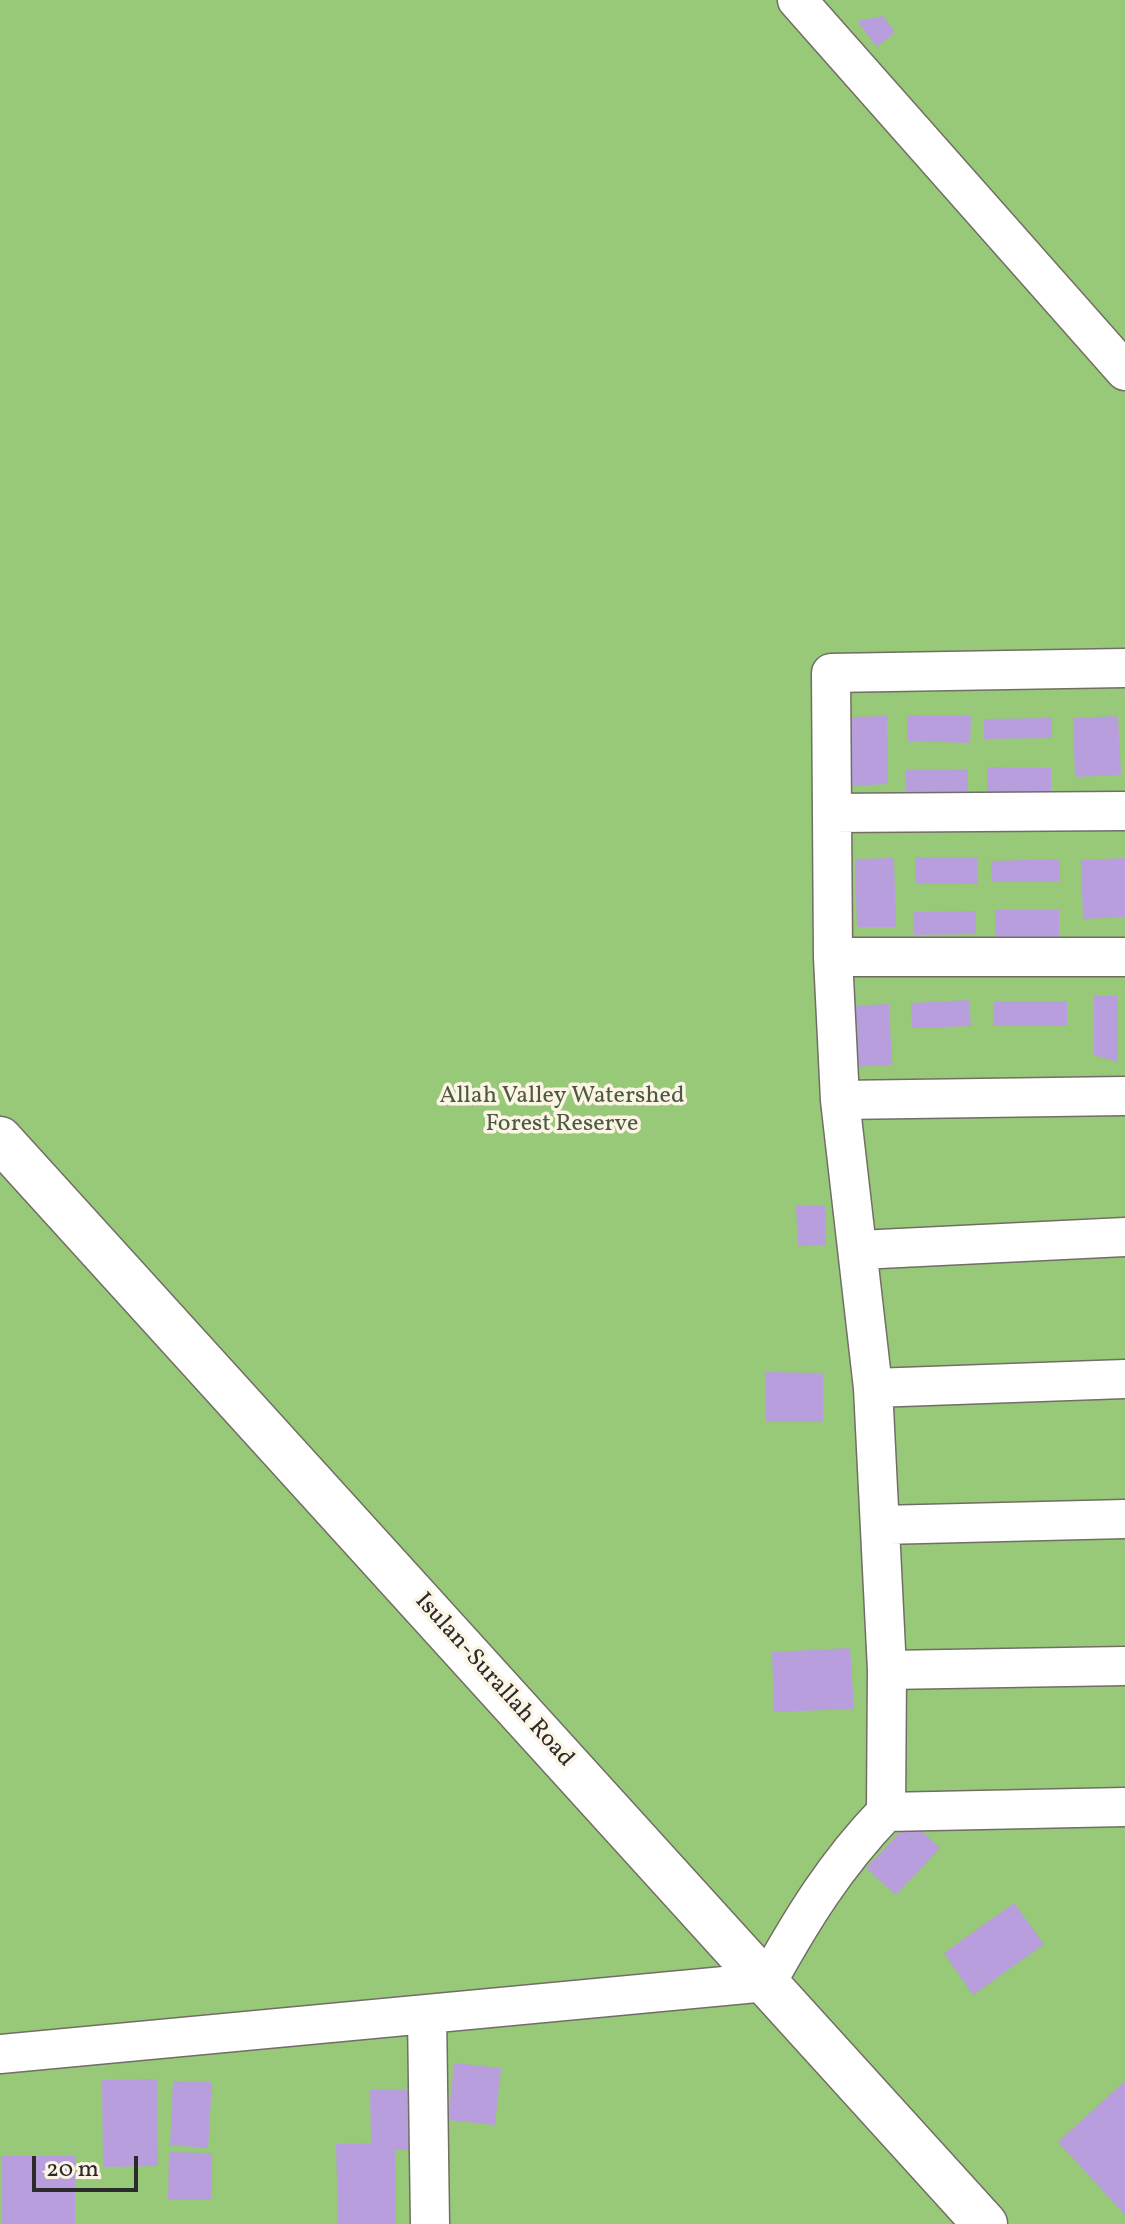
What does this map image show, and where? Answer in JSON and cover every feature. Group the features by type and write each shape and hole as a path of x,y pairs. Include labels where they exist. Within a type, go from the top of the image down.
{"highway":[{"name":"Isulan-Surallah Road","path":"0,1139 985,2224"}],"street":[{"path":"797,0 1125,371"},
{"path":"0,2054 767,1982 829,1877 886,1812 887,1670 873,1388 840,1100 833,957 831,673 1125,668"},
{"path":"832,813 1125,811"},
{"path":"833,957 1125,957"},
{"path":"840,1100 1125,1096"},
{"path":"859,1250 1125,1237"},
{"path":"873,1388 1125,1379"},
{"path":"881,1525 1125,1519"},
{"path":"887,1670 1125,1666"},
{"path":"886,1812 1125,1807"},
{"path":"427,2014 430,2224"}],"green space":[{"name":"Allah Valley Watershed Forest Reserve","path":"0,0 1125,0 1125,2224 0,2224"}],"building":[{"path":"883,16 895,32 877,47 857,21"},
{"path":"907,715 971,716 970,743 907,741"},
{"path":"887,716 888,784 849,786 848,717"},
{"path":"1118,716 1121,775 1075,777 1073,718"},
{"path":"1052,718 1052,738 984,739 984,719"},
{"path":"987,767 1051,768 1051,796 987,796"},
{"path":"968,769 968,792 906,793 906,770"},
{"path":"915,857 978,858 978,884 915,883"},
{"path":"894,858 896,927 857,927 855,859"},
{"path":"1125,858 1125,917 1083,919 1081,860"},
{"path":"1059,859 1060,881 992,882 991,861"},
{"path":"995,910 1059,910 1059,938 995,937"},
{"path":"976,911 976,934 914,935 914,912"},
{"path":"1094,996 1118,996 1118,1062 1094,1055"},
{"path":"969,1000 971,1026 912,1028 911,1003"},
{"path":"994,1001 1067,1001 1067,1026 994,1026"},
{"path":"889,1004 892,1065 851,1067 847,1006"},
{"path":"825,1205 826,1245 798,1246 796,1206"},
{"path":"765,1372 823,1373 823,1422 765,1422"},
{"path":"850,1648 854,1709 774,1712 772,1652"},
{"path":"911,1821 940,1848 896,1895 866,1868"},
{"path":"1014,1903 1044,1944 973,1995 944,1953"},
{"path":"454,2063 501,2068 495,2125 448,2120"},
{"path":"157,2079 158,2166 103,2167 102,2080"},
{"path":"173,2081 212,2082 208,2148 170,2145"},
{"path":"1125,2081 1125,2215 1058,2142"},
{"path":"422,2089 424,2150 395,2150 396,2224 338,2224 336,2144 371,2143 370,2090"},
{"path":"169,2152 212,2153 211,2200 168,2200"},
{"path":"1,2156 75,2156 75,2224 1,2224"}]}
